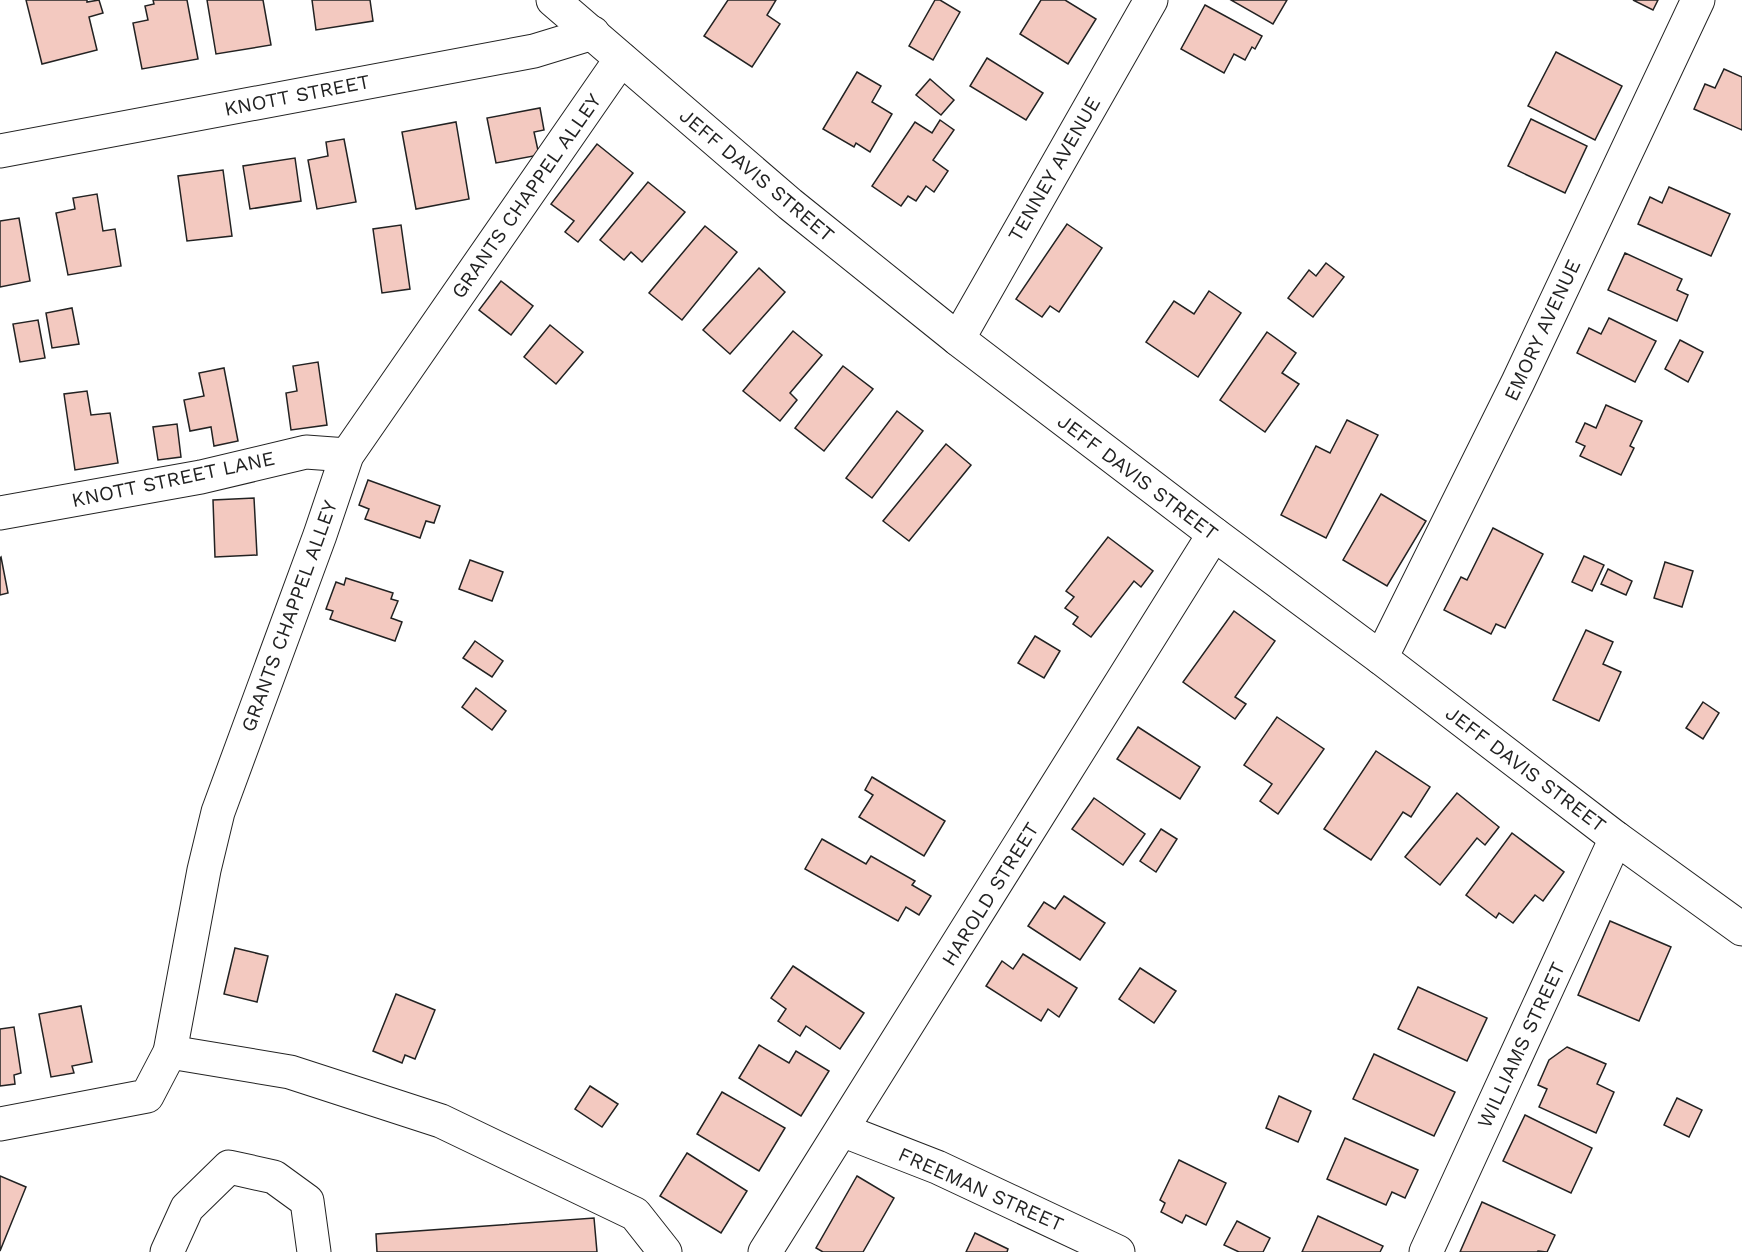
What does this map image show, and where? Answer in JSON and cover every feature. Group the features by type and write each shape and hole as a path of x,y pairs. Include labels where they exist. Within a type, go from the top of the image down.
{"street":[{"name":"JEFF DAVIS STREET","path":"553,0 790,204 958,339 1616,838 1742,929"},
{"name":"TENNEY AVENUE","path":"958,339 1151,0"},
{"name":"EMORY AVENUE","path":"1381,658 1518,382 1698,0"},
{"name":"KNOTT STREET","path":"0,151 534,51 593,33"},
{"name":"GRANTS CHAPPEL ALLEY","path":"0,1124 147,1096 170,1052 204,870 218,812 347,455 621,59"},
{"name":"KNOTT STREET LANE","path":"0,513 201,477 306,452 347,455"},
{"name":"HAROLD STREET","path":"765,1252 1214,534"},
{"name":"WILLIAMS STREET","path":"1426,1252 1616,838"},
{"path":"170,1052 290,1072 441,1121 634,1214 665,1252"},
{"name":"FREEMAN STREET","path":"842,1130 937,1167 1118,1252"},
{"path":"166,1252 187,1208 229,1167 274,1177 307,1201 314,1252"}],"building":[{"path":"26,0 87,0 87,2 99,0 103,13 89,17 97,50 42,64"},
{"path":"153,0 187,0 198,59 142,69 133,23 148,20 145,6 154,4"},
{"path":"207,0 263,0 271,45 216,54"},
{"path":"312,0 370,0 373,21 316,30"},
{"path":"728,0 776,0 767,15 780,24 752,67 704,36"},
{"path":"935,0 940,0 960,12 933,60 909,46"},
{"path":"1041,0 1065,0 1096,19 1068,64 1020,34"},
{"path":"1231,0 1287,0 1273,24"},
{"path":"1633,0 1658,0 1653,10"},
{"path":"1205,5 1262,36 1255,49 1252,47 1245,60 1234,54 1224,73 1181,49"},
{"path":"1556,52 1622,86 1595,140 1528,106"},
{"path":"987,58 1043,93 1026,120 970,86"},
{"path":"1724,69 1742,77 1742,130 1694,109 1705,84 1715,88"},
{"path":"857,72 881,86 872,102 892,114 870,152 856,143 854,147 823,129"},
{"path":"930,79 954,100 941,115 916,95"},
{"path":"540,108 544,130 534,132 539,155 496,163 487,118"},
{"path":"1531,119 1587,146 1565,193 1508,166"},
{"path":"940,120 954,130 933,160 948,171 934,192 926,186 916,201 908,196 901,206 872,186 915,122 932,133"},
{"path":"456,122 469,199 416,209 402,132"},
{"path":"344,139 356,202 317,209 308,160 328,156 326,142"},
{"path":"597,144 633,173 578,242 565,232 574,221 551,204"},
{"path":"295,158 301,201 250,209 243,166"},
{"path":"223,170 232,236 187,241 178,176"},
{"path":"648,182 685,212 642,262 631,252 624,260 600,240"},
{"path":"1669,187 1730,214 1711,256 1638,224 1650,197 1662,203"},
{"path":"97,194 103,231 115,229 121,266 68,275 56,213 75,209 73,198"},
{"path":"19,218 30,281 0,287 0,221"},
{"path":"1067,224 1102,248 1059,312 1050,306 1042,317 1016,299"},
{"path":"401,225 410,289 382,293 373,229"},
{"path":"705,226 737,252 682,320 649,293"},
{"path":"1625,253 1682,279 1677,290 1688,295 1677,321 1608,290"},
{"path":"1326,263 1344,277 1313,317 1288,298 1309,270 1316,276"},
{"path":"759,268 785,292 730,354 703,330"},
{"path":"501,281 533,306 511,335 479,310"},
{"path":"1209,291 1241,313 1198,377 1146,342 1174,301 1194,314"},
{"path":"72,308 79,344 52,348 46,313"},
{"path":"1609,318 1656,341 1635,382 1577,353 1589,328 1601,334"},
{"path":"38,320 45,358 20,362 13,324"},
{"path":"550,325 583,352 556,384 524,357"},
{"path":"793,331 822,355 790,393 797,400 780,421 743,391"},
{"path":"1267,332 1296,353 1282,373 1299,384 1265,432 1220,400"},
{"path":"1680,340 1703,352 1688,382 1665,369"},
{"path":"318,362 327,425 291,430 286,393 297,391 293,366"},
{"path":"843,366 873,389 824,451 795,428"},
{"path":"224,368 238,441 214,446 211,427 190,431 184,400 204,396 199,373"},
{"path":"87,391 91,415 110,413 118,463 75,470 64,394"},
{"path":"1606,405 1642,421 1630,446 1634,448 1621,475 1580,456 1585,446 1576,442 1585,423 1596,428"},
{"path":"897,411 923,431 872,498 846,478"},
{"path":"1347,420 1378,435 1326,538 1281,515 1316,446 1330,453"},
{"path":"177,424 181,457 158,460 153,427"},
{"path":"946,444 971,465 909,541 883,521"},
{"path":"368,480 440,506 434,523 426,521 420,538 365,519 369,509 359,505"},
{"path":"1381,494 1426,521 1387,586 1343,560"},
{"path":"254,498 257,555 215,557 213,500"},
{"path":"1493,528 1543,554 1505,628 1496,624 1491,634 1444,610 1461,577 1467,580"},
{"path":"1108,537 1153,571 1141,587 1134,581 1091,637 1073,624 1078,617 1065,608 1074,597 1066,591"},
{"path":"1584,556 1604,565 1592,591 1572,582"},
{"path":"0,558 8,593 0,595"},
{"path":"470,560 503,572 492,601 459,589"},
{"path":"1665,562 1693,571 1682,607 1654,598"},
{"path":"1608,569 1632,581 1626,595 1601,584"},
{"path":"346,578 393,593 391,599 398,601 391,618 402,622 395,641 330,619 333,611 326,609 336,582 344,585"},
{"path":"1234,611 1275,641 1235,697 1246,704 1235,719 1183,682"},
{"path":"1586,630 1613,642 1603,664 1621,672 1599,721 1553,700"},
{"path":"1035,636 1060,651 1044,678 1018,663"},
{"path":"475,641 503,661 492,677 463,658"},
{"path":"476,688 506,711 492,730 462,707"},
{"path":"1703,702 1719,713 1703,739 1686,728"},
{"path":"1277,717 1324,749 1278,814 1260,801 1272,784 1244,765"},
{"path":"1138,727 1200,767 1180,799 1117,759"},
{"path":"1376,751 1430,787 1411,817 1403,812 1371,860 1324,829"},
{"path":"872,777 945,821 924,856 859,817 873,795 865,790"},
{"path":"1457,793 1499,827 1485,845 1477,838 1440,885 1405,857"},
{"path":"1094,798 1145,834 1123,865 1072,829"},
{"path":"1161,829 1177,839 1156,872 1140,861"},
{"path":"1512,833 1564,872 1543,901 1535,895 1513,923 1499,913 1496,918 1466,895"},
{"path":"822,839 866,864 871,856 915,881 912,885 931,896 919,915 906,907 898,921 805,869"},
{"path":"1064,896 1105,923 1080,960 1028,926 1044,902 1055,909"},
{"path":"1610,921 1671,947 1639,1021 1578,995"},
{"path":"235,948 268,956 257,1002 224,994"},
{"path":"1023,954 1077,988 1059,1017 1048,1009 1041,1021 986,986 1002,961 1013,969"},
{"path":"793,966 864,1013 840,1049 806,1026 800,1036 778,1021 786,1009 771,998"},
{"path":"1140,968 1176,991 1154,1023 1119,999"},
{"path":"1418,987 1487,1018 1467,1061 1398,1029"},
{"path":"396,994 435,1010 415,1059 405,1055 402,1063 373,1051"},
{"path":"81,1006 92,1062 72,1066 74,1073 51,1077 39,1014"},
{"path":"14,1027 21,1073 14,1075 15,1084 0,1086 0,1029"},
{"path":"759,1045 789,1063 796,1051 829,1071 801,1116 739,1078"},
{"path":"1567,1047 1606,1064 1597,1084 1614,1092 1596,1133 1539,1107 1547,1089 1538,1085 1549,1060"},
{"path":"1374,1054 1455,1092 1434,1136 1353,1099"},
{"path":"590,1086 618,1104 602,1127 575,1109"},
{"path":"722,1092 785,1128 759,1171 697,1134"},
{"path":"1279,1096 1311,1111 1298,1142 1266,1128"},
{"path":"1677,1098 1702,1110 1689,1137 1664,1125"},
{"path":"1525,1115 1592,1148 1571,1193 1503,1161"},
{"path":"1345,1138 1418,1170 1405,1198 1392,1192 1386,1205 1327,1179"},
{"path":"687,1153 747,1191 721,1233 660,1196"},
{"path":"1179,1160 1226,1183 1206,1225 1186,1215 1182,1223 1161,1212 1165,1203 1160,1200"},
{"path":"0,1176 26,1187 0,1251"},
{"path":"857,1176 894,1198 863,1252 823,1252 816,1248"},
{"path":"1482,1202 1555,1235 1547,1252 1460,1252"},
{"path":"1318,1216 1383,1246 1380,1252 1302,1252"},
{"path":"594,1218 597,1252 377,1252 376,1234"},
{"path":"1237,1221 1270,1238 1263,1252 1239,1252 1224,1245"},
{"path":"975,1233 1008,1249 1007,1252 966,1252"}]}
